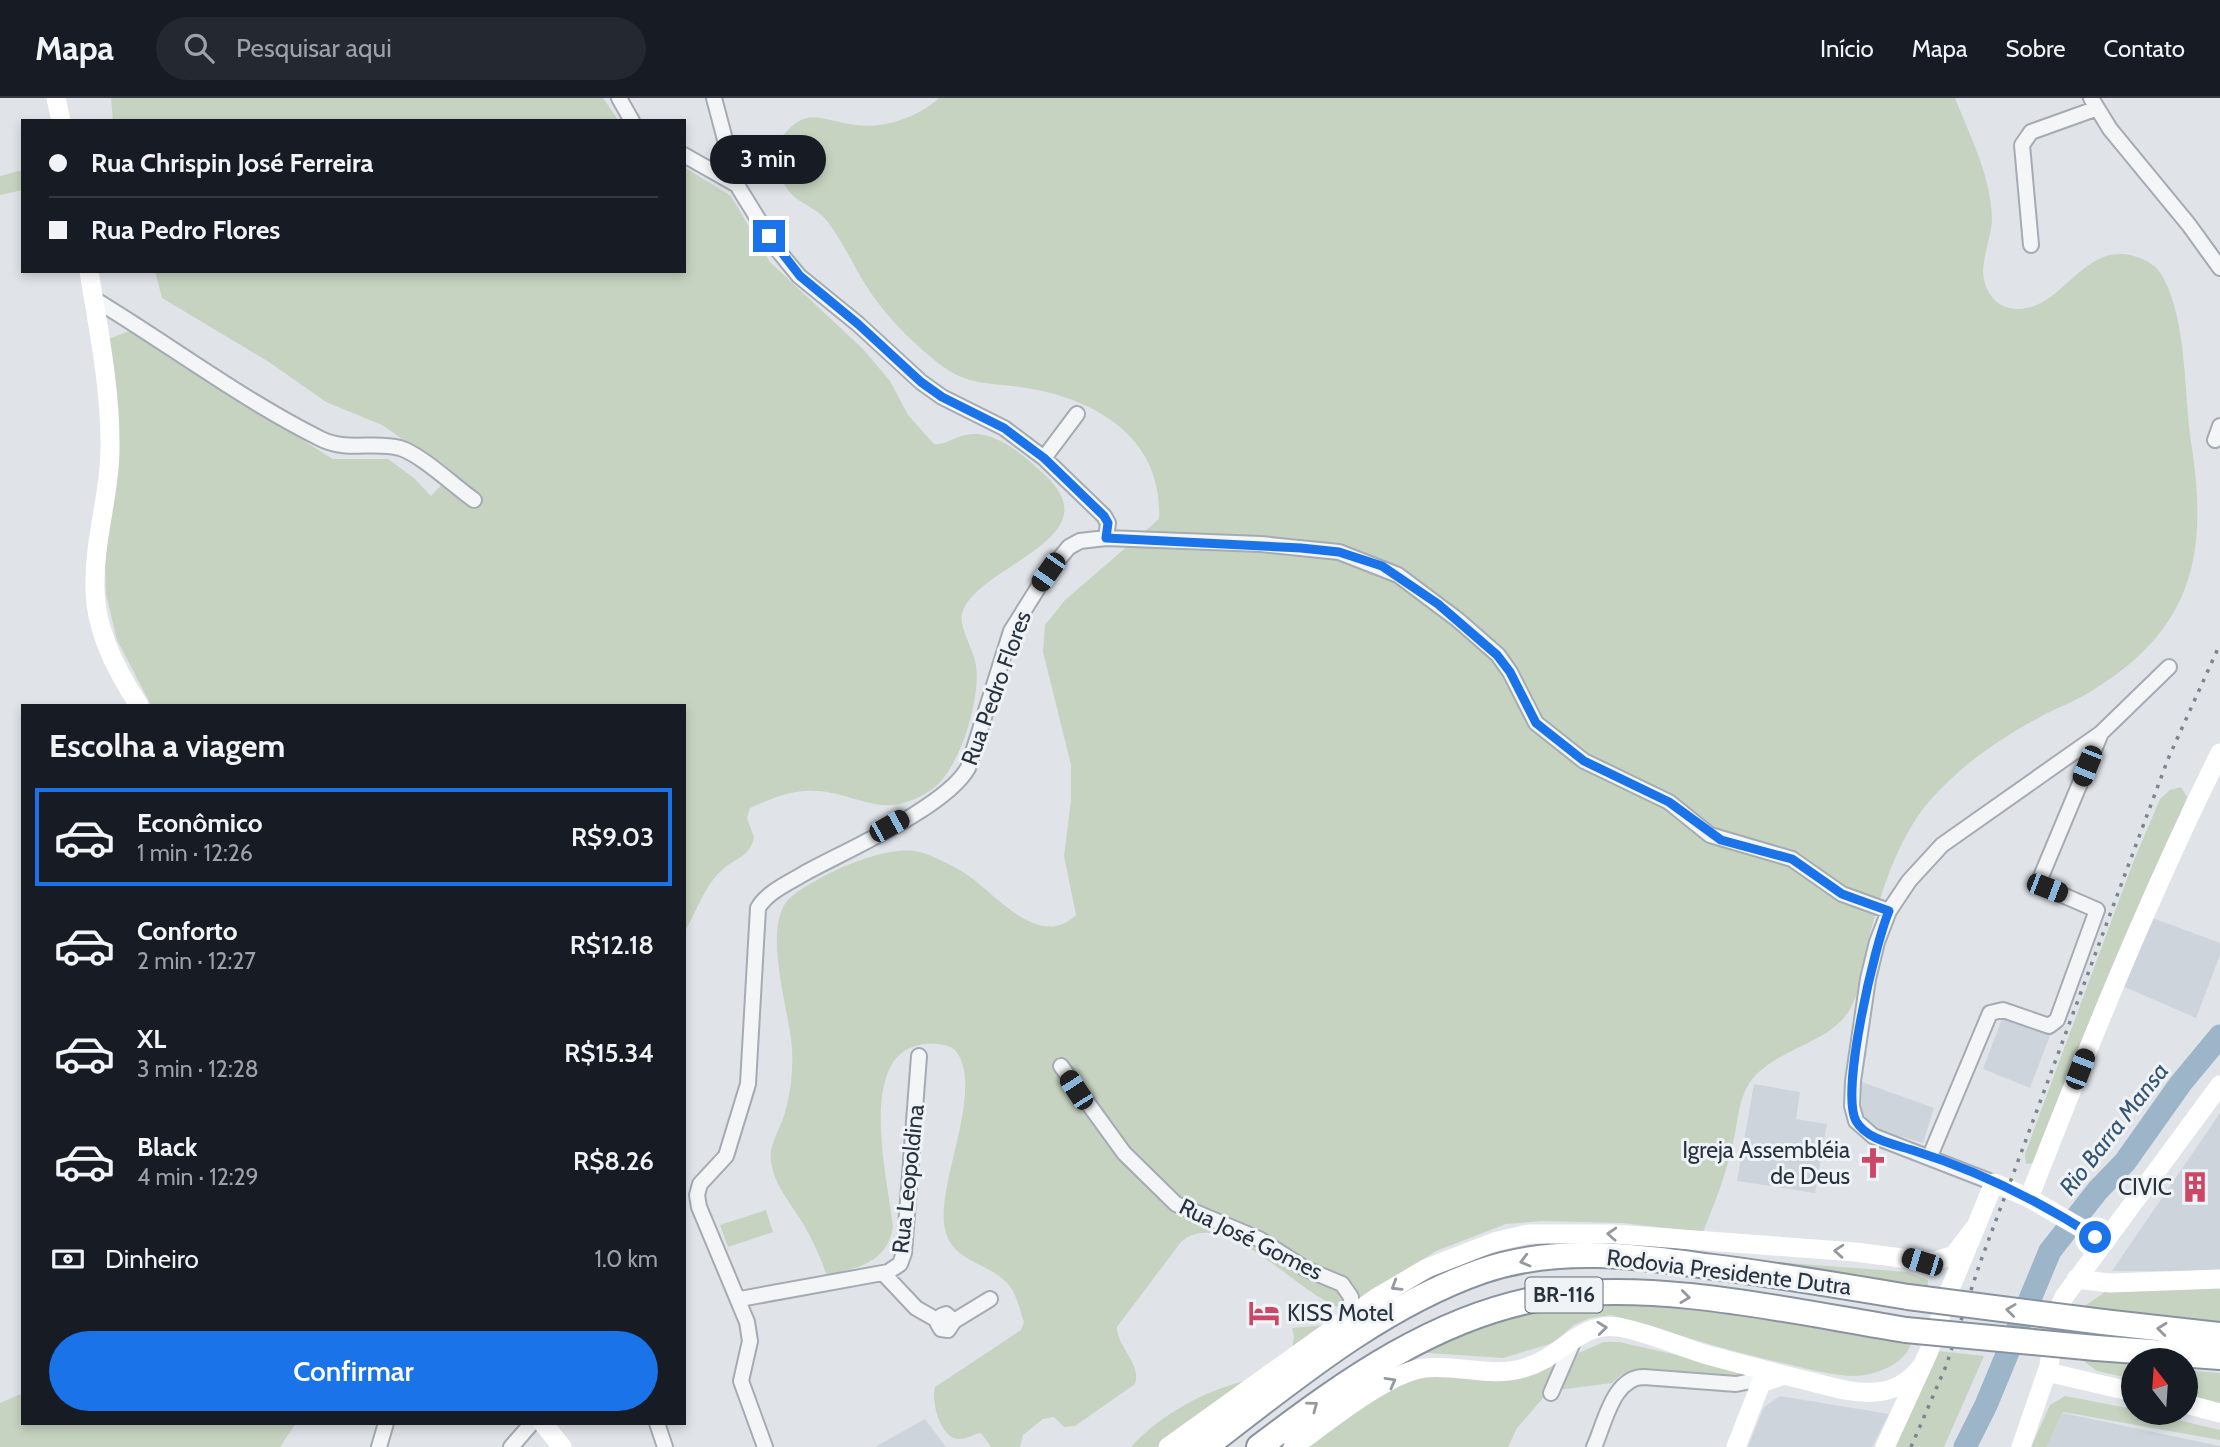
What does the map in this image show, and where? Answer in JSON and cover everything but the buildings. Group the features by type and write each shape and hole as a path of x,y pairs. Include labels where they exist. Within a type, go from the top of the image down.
{"highway":[{"name":"Rodovia Presidente Dutra","path":"1205,1447 1360,1334 1456,1282 1484,1270 1539,1258 1628,1255 1908,1297 2220,1335"},
{"name":"Rodovia Presidente Dutra","path":"1259,1447 1357,1374 1400,1351 1486,1313 1550,1296 1587,1293 1676,1296 1906,1330 2220,1357"},
{"path":"2096,1348 2121,1358"},
{"path":"1184,1447 1247,1409 1287,1378 1321,1360"},
{"path":"2198,1364 2220,1365"}],"main road":[{"path":"57,98 61,119"},
{"path":"89,273 106,381 110,440 108,485 95,575 95,599 111,655 138,704"},
{"path":"2029,1198 2100,1017 2176,841 2220,753"},
{"path":"2021,1447 2048,1372 2057,1312 2097,1238 2220,1085"},
{"path":"1885,1447 1929,1351 1948,1294 1994,1182 2029,1198 2097,1238"},
{"path":"1168,1447 1350,1315 1426,1268 1460,1252 1528,1234 1614,1234 1938,1261 1955,1255 1976,1226"},
{"path":"1915,1259 1945,1273 1948,1294"},
{"path":"2076,1279 2110,1283 2220,1279"},
{"path":"1293,1447 1366,1396 1416,1370 1450,1368 1476,1373 1502,1373 1549,1360 1574,1339 1595,1328 1616,1327 1776,1375 1871,1393 1903,1383 1920,1368"},
{"path":"2048,1372 2121,1389"},
{"path":"1736,1447 1760,1385 1776,1375"},
{"path":"2198,1407 2220,1413"},
{"path":"545,1425 562,1447"}],"street":[{"path":"619,98 631,119"},
{"path":"714,98 737,186 785,260 931,390 987,417 1044,458 1104,516 1108,523 1106,538 1301,548 1339,552 1382,566 1438,604 1497,655 1510,672 1536,723 1584,761 1669,802 1721,840 1792,859 1842,894 1889,911"},
{"path":"2031,245 2022,145 2025,138 2031,132 2093,104 2220,268"},
{"path":"686,156 737,186"},
{"path":"94,299 236,390 323,440 347,447 381,446 403,449 474,500"},
{"path":"1044,458 1077,414"},
{"path":"2215,440 2220,426"},
{"name":"Rua Pedro Flores","path":"765,1447 742,1388 740,1374 750,1336 740,1299 699,1208 696,1195 700,1184 726,1156 748,1084 758,908 768,896 797,877 936,801 957,784 968,768 1011,631 1028,600 1069,547 1080,541 1106,538"},
{"path":"1994,1182 1865,1131 1856,1121 1852,1105 1868,979 1889,911 1909,881 1942,845 2101,733 2169,667"},
{"path":"1930,1156 1990,1013 2003,1010 2049,1026 2057,1020 2097,910 2044,887 2040,879 2101,733"},
{"path":"2071,753 2087,766"},
{"name":"Rua Leopoldina","path":"740,1299 895,1269 904,1253 919,1056"},
{"name":"Rua José Gomes","path":"1061,1066 1124,1153 1166,1196 1185,1209 1252,1235 1306,1269 1342,1284 1352,1297 1350,1315"},
{"path":"883,1273 916,1308 937,1320 946,1314 954,1321 990,1299"},
{"path":"1551,1393 1574,1339"},
{"path":"1594,1447 1620,1387 1628,1380 1639,1377 1736,1384 1776,1375"},
{"path":"379,1447 386,1425"},
{"path":"511,1447 531,1425"},
{"path":"658,1425 664,1447"}],"shaded area":[{"path":"2150,917 2220,943 2220,955 2196,1018 2120,985"},
{"path":"2003,1016 2051,1033 2030,1088 1983,1069"},
{"path":"1862,1082 1934,1108 1923,1143 1879,1130 1862,1118"},
{"path":"1754,1084 1800,1092 1796,1119 1827,1124 1815,1193 1737,1181"},
{"path":"2220,1113 2220,1271 2112,1271"},
{"path":"1780,1396 1889,1414 1872,1447 1748,1447 1764,1407"},
{"path":"2063,1413 2220,1446 2220,1447 2047,1447"},
{"path":"925,1419 946,1447 875,1447"}],"green space":[{"path":"111,98 603,98 618,119 113,119"},
{"path":"939,98 1955,98 1979,156 1988,187 1992,218 1983,273 1987,289 1996,301 2009,308 2027,308 2043,302 2084,268 2115,254 2143,259 2162,274 2177,316 2181,337 2196,483 2194,554 2186,586 2172,615 2152,643 2125,668 2090,692 2040,717 1992,746 1948,781 1923,809 1894,860 1880,898 1856,996 1846,1015 1835,1027 1761,1070 1746,1089 1727,1166 1703,1232 1622,1223 1543,1221 1506,1224 1436,1251 1347,1310 1308,1290 1242,1244 1220,1235 1199,1233 1181,1242 1117,1327 1121,1342 1135,1369 1135,1384 1075,1426 1064,1427 1054,1417 1043,1419 1023,1435 1020,1447 991,1447 981,1433 959,1439 947,1433 938,1418 934,1401 935,1387 1021,1330 1024,1322 1015,1296 1007,1283 960,1253 952,1246 947,1236 944,1204 959,1133 965,1086 963,1066 955,1050 943,1045 928,1044 919,1045 900,1055 888,1073 882,1097 883,1154 893,1227 890,1239 885,1249 870,1262 827,1276 801,1219 776,1179 771,1162 773,1143 789,1097 792,1065 777,946 782,909 792,896 835,870 872,856 906,850 920,852 963,872 1016,914 1031,922 1047,926 1061,925 1076,915 1064,856 1071,800 1071,765 1043,652 1045,625 1065,600 1159,519 1157,491 1150,466 1138,446 1121,428 1078,402 1027,388 974,381 945,368 891,319 865,284 827,221 791,194 782,180 776,157 778,142 797,122 814,117 856,125 878,125 911,116"},
{"path":"686,168 731,196 770,262 863,349 890,381 908,415 934,444 970,434 988,436 1004,443 1045,475 1062,498 1063,517 1053,535 990,581 972,597 962,614 963,626 976,665 975,696 972,714 959,751 941,781 913,800 896,804 881,805 838,794 805,791 783,795 750,808 747,818 754,837 752,844 745,854 715,877 686,929 686,704 150,704 117,640 106,594 105,562 117,464 106,340 129,331 333,459 388,459 414,478 431,496 445,481 408,443 382,425 326,402 269,362 162,298 156,273 686,273"},
{"path":"21,171 21,190 0,195 0,176"},
{"path":"2181,787 2187,797 2184,805 2035,1163 2026,1164 2025,1154 2134,860 2160,799 2170,790"},
{"path":"766,1210 773,1232 728,1247 720,1225"},
{"path":"1749,1260 1908,1272 1928,1280 1928,1286 1924,1290"},
{"path":"2220,1288 2220,1326 2080,1309 2105,1292"},
{"path":"1565,1303 1686,1305 1909,1339 1910,1346 1895,1364 1880,1371 1856,1376 1839,1375 1742,1353 1611,1315 1590,1318 1574,1325 1553,1343 1503,1358 1413,1352 1472,1326"},
{"path":"1324,1325 1292,1349 1292,1328"},
{"path":"1604,1342 1619,1342 1752,1372 1745,1378 1636,1372 1621,1375 1612,1383 1558,1390 1576,1354"},
{"path":"1939,1351 1984,1356 1944,1447 1895,1447"},
{"path":"2081,1359 2121,1363 2121,1376 2097,1371"},
{"path":"1559,1363 1550,1390 1517,1428 1508,1447 1308,1447 1365,1405 1411,1380 1427,1375 1548,1368"},
{"path":"2198,1371 2220,1373 2220,1404 2198,1398"},
{"path":"1254,1379 1163,1447 1131,1447 1157,1423 1187,1404 1220,1389"},
{"path":"21,1394 21,1425 295,1425 280,1447 0,1447 0,1403"},
{"path":"2065,1396 2121,1407 2121,1422 2063,1412 2047,1447 2031,1447 2050,1405"},
{"path":"2136,1425 2198,1425 2220,1430 2220,1440"}],"waterway":[{"name":"Rio Barra Mansa","path":"1965,1447 1986,1405 2050,1251 2098,1190 2125,1162 2181,1083 2220,1036"}],"railway":[{"path":"1911,1447 1946,1366 1980,1263 2168,759 2220,644"}],"place":[{"name":"Igreja Assembléia de Deus","path":"1873,1163"},
{"name":"CIVIC","path":"2195,1187"},
{"name":"KISS Motel","path":"1264,1313"}],"route":[{"path":"769,236 800,276 858,324 921,382 942,397 987,417 1044,458 1104,516 1108,523 1106,538 1301,548 1339,552 1382,566 1414,585 1497,655 1510,672 1536,723 1584,761 1669,802 1710,835 1792,859 1842,894 1889,911 1877,942 1866,992 1853,1081 1852,1105 1856,1121 1865,1131 1887,1142 1930,1156 2015,1191 2095,1237"}]}
